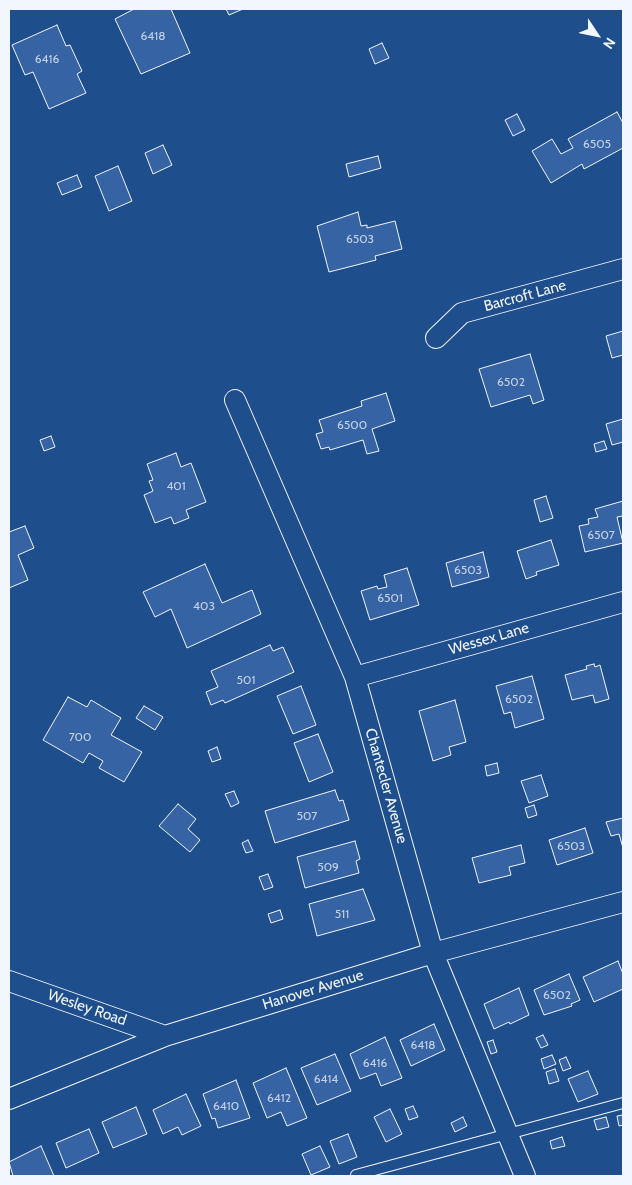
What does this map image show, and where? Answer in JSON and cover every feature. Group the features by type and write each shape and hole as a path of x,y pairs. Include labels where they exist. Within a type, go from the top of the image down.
{"street":[{"name":"Barcroft Lane","path":"436,338 462,313 623,269"},
{"name":"Chantecler Avenue","path":"235,400 355,677 433,953 525,1176"},
{"name":"Wessex Lane","path":"355,677 623,602"},
{"name":"Hanover Avenue","path":"9,1099 165,1036 433,953 623,902"},
{"name":"Wesley Road","path":"9,981 165,1036"}],"lane":[{"path":"356,1175 623,1103"}],"building":[{"path":"134,9 171,9 190,53 141,74 115,19"},
{"path":"226,9 243,9 229,15"},
{"path":"57,25 66,46 70,45 82,71 77,74 86,93 49,109 33,72 25,75 12,45"},
{"path":"382,43 389,58 375,64 369,49"},
{"path":"617,112 623,123 623,148 584,169 582,164 551,183 532,151 552,139 561,154 573,148 568,139"},
{"path":"517,114 525,130 513,136 505,120"},
{"path":"163,145 172,165 153,174 145,153"},
{"path":"378,156 381,168 349,177 346,164"},
{"path":"118,166 132,201 109,211 95,176"},
{"path":"77,175 82,187 62,195 57,183"},
{"path":"358,212 361,226 367,225 367,228 395,221 402,249 375,256 376,260 329,272 317,226"},
{"path":"623,331 623,355 612,358 606,336"},
{"path":"530,354 544,400 533,404 530,395 491,407 479,369"},
{"path":"386,393 395,421 372,429 379,451 367,454 363,440 330,450 329,447 321,449 316,434 323,432 319,420 362,406 361,401"},
{"path":"623,419 623,442 612,445 606,424"},
{"path":"51,436 55,447 44,451 40,440"},
{"path":"604,441 607,449 596,452 594,444"},
{"path":"176,453 181,467 191,463 206,502 186,510 189,518 174,524 171,517 155,523 144,495 153,491 149,481 153,480 147,464"},
{"path":"546,496 553,518 540,522 534,500"},
{"path":"623,501 623,516 617,517 623,543 585,552 579,526 589,524 588,519 598,517 595,509"},
{"path":"25,526 34,548 18,555 28,580 9,588 9,532"},
{"path":"551,540 559,565 536,572 537,575 526,579 517,551"},
{"path":"483,552 489,577 452,587 446,563"},
{"path":"205,564 222,603 252,590 261,614 187,648 171,609 155,617 143,592"},
{"path":"407,568 419,605 370,620 361,591 377,586 378,589 387,587 384,575"},
{"path":"270,645 273,651 283,647 294,672 225,703 223,700 211,705 206,692 218,687 211,671"},
{"path":"594,664 595,667 600,665 609,699 595,703 593,695 572,700 565,675 587,669 586,666"},
{"path":"532,676 544,719 515,728 511,712 504,714 496,686"},
{"path":"301,686 316,725 293,734 277,696"},
{"path":"68,697 87,707 91,700 121,718 111,735 142,752 124,782 99,768 103,761 89,753 83,763 43,740"},
{"path":"455,700 466,742 449,747 451,755 433,761 419,711"},
{"path":"144,706 163,717 155,730 136,718"},
{"path":"318,734 333,772 309,782 294,743"},
{"path":"217,747 221,759 212,762 208,751"},
{"path":"497,763 499,773 487,776 485,766"},
{"path":"541,775 548,796 529,803 521,781"},
{"path":"335,790 339,801 343,800 349,820 275,843 265,811"},
{"path":"234,791 239,803 231,807 225,794"},
{"path":"178,804 196,819 188,829 200,840 190,852 159,826"},
{"path":"534,805 537,815 528,818 525,808"},
{"path":"623,818 623,848 619,834 611,836 606,822"},
{"path":"585,828 593,853 557,865 549,840"},
{"path":"248,840 253,851 246,853 242,843"},
{"path":"355,841 360,859 356,861 359,873 305,888 297,857"},
{"path":"521,845 525,863 509,867 511,875 479,883 472,858"},
{"path":"268,874 273,887 264,890 259,877"},
{"path":"363,889 375,920 317,936 309,904"},
{"path":"280,910 283,919 271,923 268,914"},
{"path":"618,961 623,974 623,989 594,1002 583,977"},
{"path":"569,974 580,1000 571,1004 572,1006 544,1015 534,990"},
{"path":"519,988 529,1015 494,1029 484,1004"},
{"path":"434,1024 445,1050 411,1066 400,1040"},
{"path":"543,1035 548,1045 541,1048 536,1038"},
{"path":"385,1037 402,1078 381,1086 376,1073 360,1079 350,1054"},
{"path":"493,1040 497,1052 491,1054 487,1042"},
{"path":"335,1054 351,1091 317,1105 301,1068"},
{"path":"552,1055 556,1064 544,1069 541,1059"},
{"path":"566,1057 571,1068 563,1071 559,1060"},
{"path":"286,1068 307,1118 287,1126 281,1112 267,1118 253,1083"},
{"path":"555,1069 559,1081 549,1084 546,1072"},
{"path":"588,1071 598,1094 578,1102 568,1079"},
{"path":"236,1080 250,1118 218,1128 215,1118 212,1119 203,1094"},
{"path":"186,1094 201,1126 182,1135 178,1127 163,1134 153,1110"},
{"path":"413,1106 418,1117 409,1120 405,1109"},
{"path":"136,1107 147,1134 113,1148 102,1122"},
{"path":"390,1109 402,1134 386,1142 374,1117"},
{"path":"623,1115 623,1125 619,1126 617,1116"},
{"path":"463,1117 467,1126 455,1132 451,1123"},
{"path":"606,1117 609,1127 597,1130 594,1120"},
{"path":"89,1129 99,1153 66,1168 56,1143"},
{"path":"348,1134 357,1157 339,1164 330,1141"},
{"path":"562,1137 565,1146 552,1149 550,1141"},
{"path":"41,1146 54,1176 13,1176 9,1162"},
{"path":"320,1146 330,1167 311,1175 302,1154"}]}
